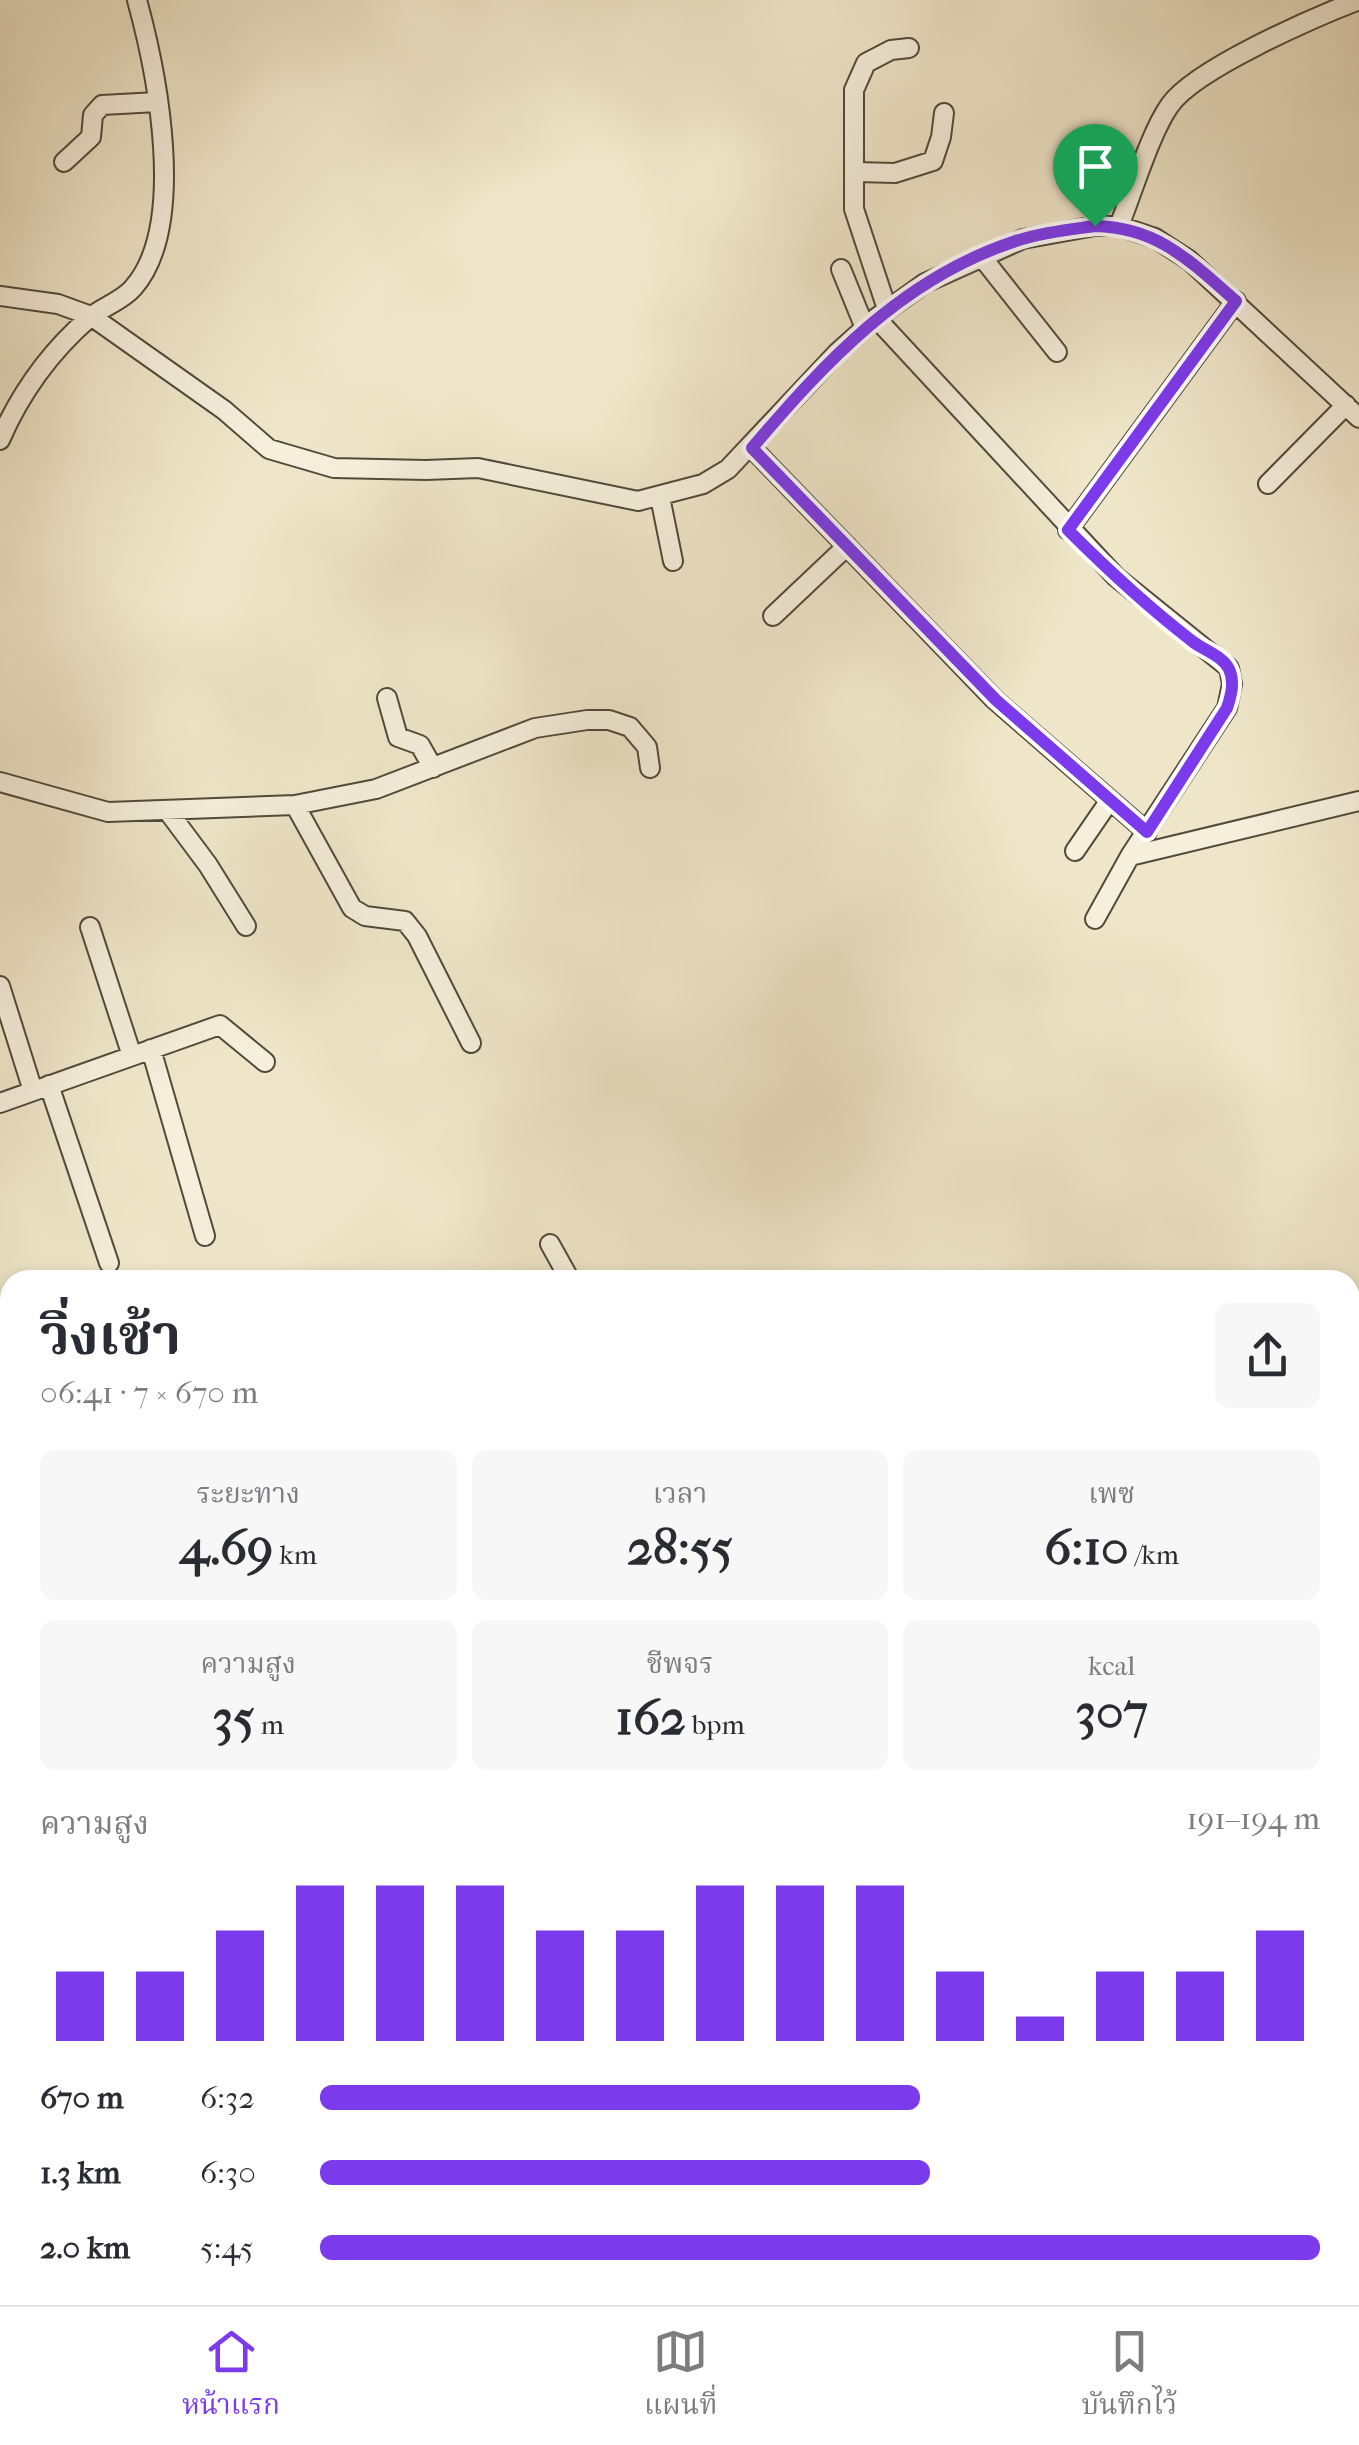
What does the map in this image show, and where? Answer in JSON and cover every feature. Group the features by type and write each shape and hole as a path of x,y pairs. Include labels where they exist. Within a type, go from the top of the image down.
{"street":[{"path":"0,440 26,390 54,354 91,316 132,291 146,269 156,240 165,182 163,139 151,51 137,0"},
{"path":"1118,226 1174,99 1258,46 1359,0"},
{"path":"876,318 854,208 854,90 861,70 878,55 909,48"},
{"path":"64,162 90,137 93,115 102,105 157,102"},
{"path":"856,172 895,173 933,161 944,114"},
{"path":"0,296 58,304 91,316 224,410 269,449 334,468 478,468 627,500 660,497 715,479 752,448 825,365 876,318 924,283 1009,243 1041,234 1118,226 1136,230 1170,247 1236,301 1353,411 1268,484"},
{"path":"981,256 1057,352"},
{"path":"841,268 876,318 1068,530 1116,577 1194,643 1224,662 1231,675 1227,708 1130,856 1095,919"},
{"path":"1068,530 1236,301"},
{"path":"752,448 996,700 1147,832"},
{"path":"660,497 674,562"},
{"path":"773,616 847,546"},
{"path":"387,698 398,737 420,744 434,768"},
{"path":"0,782 108,812 295,805 376,789 535,728 609,720 630,727 640,736 650,768"},
{"path":"1075,851 1110,800"},
{"path":"1130,856 1359,802"},
{"path":"295,805 352,908 365,916 406,921 471,1043"},
{"path":"167,810 246,926"},
{"path":"90,927 132,1056"},
{"path":"0,986 109,1263"},
{"path":"0,1103 220,1025 265,1062"},
{"path":"151,1049 205,1236"},
{"path":"550,1244 564,1270"}],"route":[{"path":"1095,226 1118,226 1155,238 1236,301 1068,530 1194,643 1224,662 1231,675 1227,708 1147,832 996,700 752,448 836,353 908,294 1009,243 1095,226"}]}
